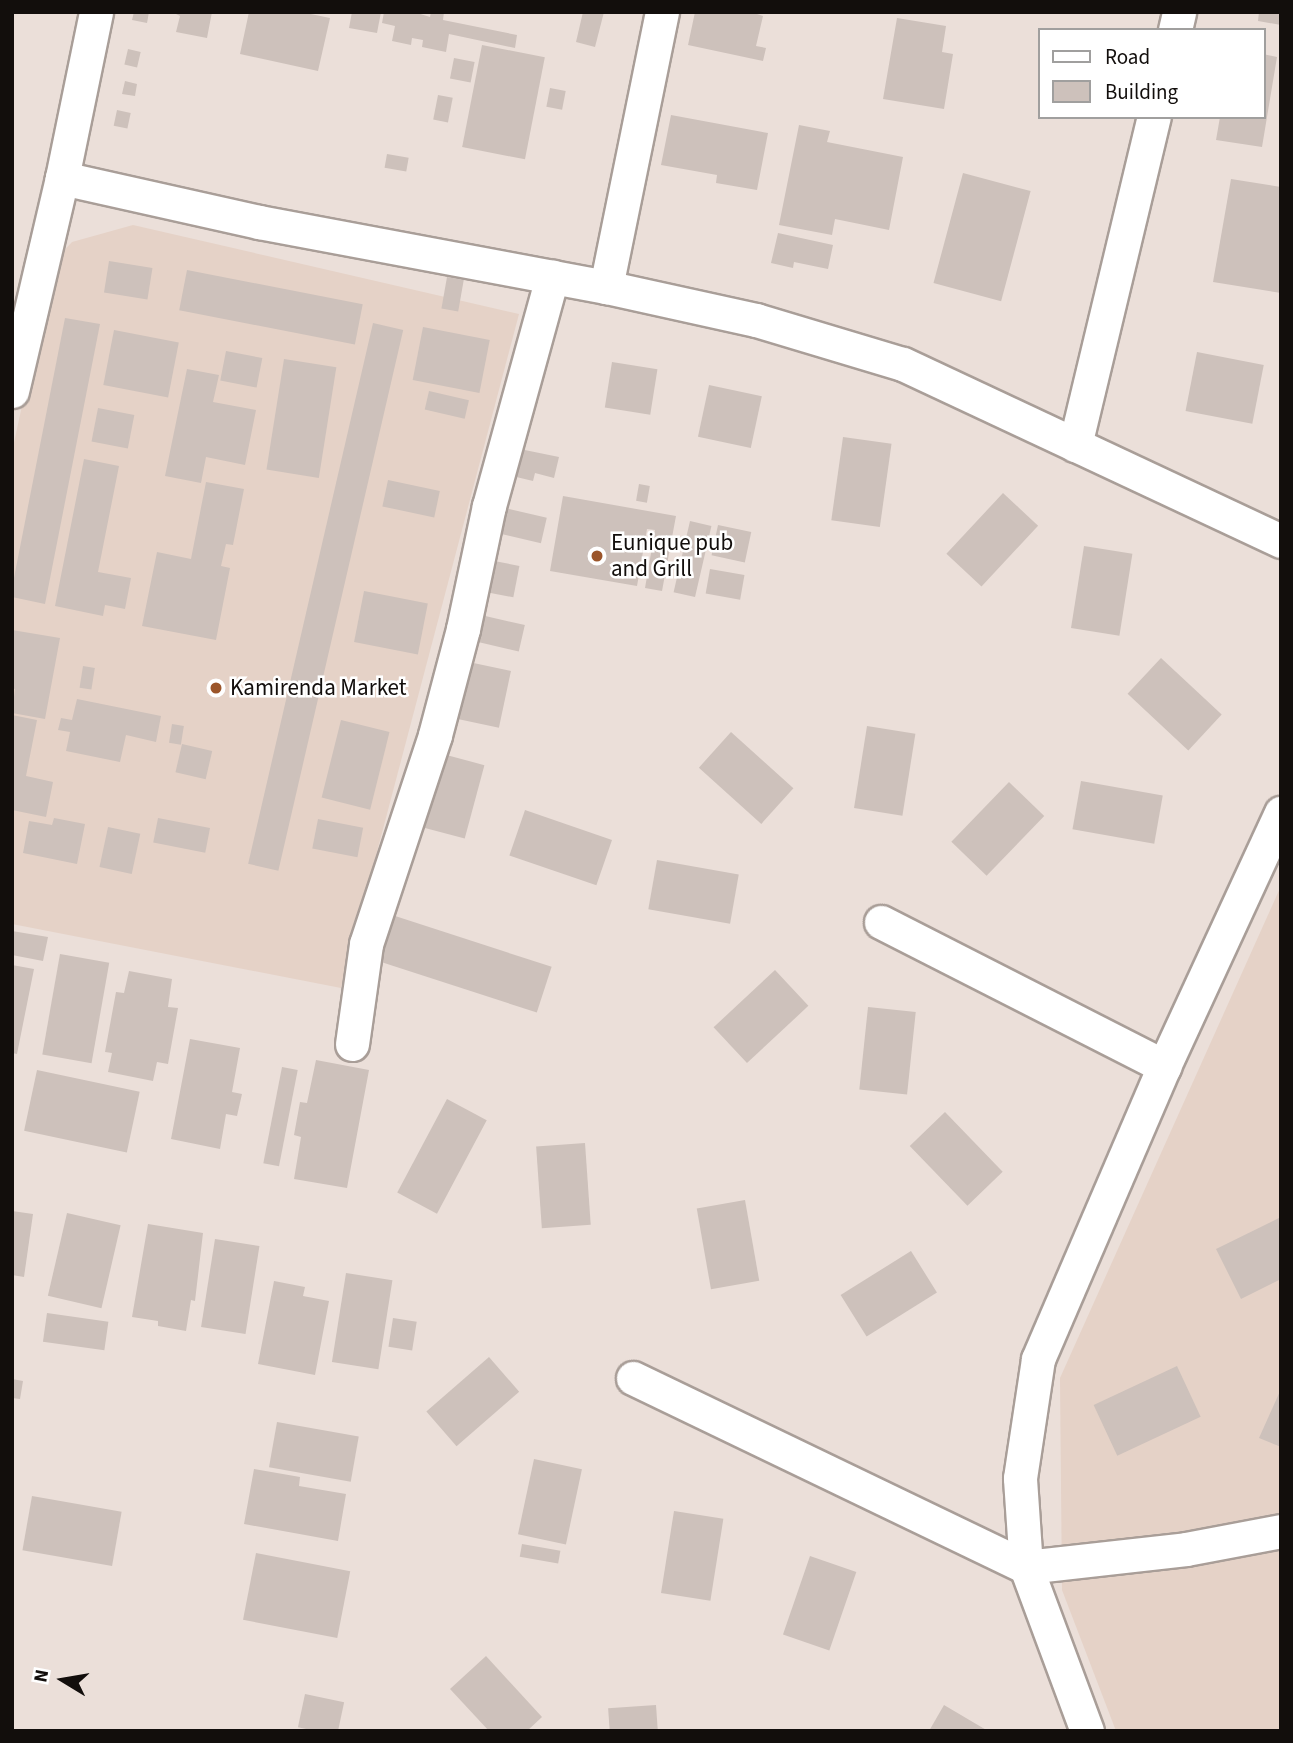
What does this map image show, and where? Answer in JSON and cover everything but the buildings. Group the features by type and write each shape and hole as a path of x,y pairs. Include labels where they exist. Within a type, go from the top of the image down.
{"street":[{"path":"12,391 62,178 96,12"},
{"path":"606,287 662,12"},
{"path":"1075,445 1154,119"},
{"path":"62,178 259,222 606,287 756,320 903,363 1281,541"},
{"path":"352,1044 366,944 435,735 463,629 489,506 552,277"},
{"path":"1087,1731 1026,1567 1020,1478 1038,1359 1164,1066 1281,813"},
{"path":"881,922 1164,1066"},
{"path":"634,1378 1026,1567 1186,1549 1281,1531"}],"shaded area":[{"name":"Kamirenda Market","path":"133,225 519,314 341,988 12,924 12,452 53,262 72,242"},
{"path":"1281,886 1281,1731 1116,1731 1062,1590 1060,1378"}],"place":[{"name":"Eunique pub and Grill","path":"597,556"},
{"name":"Kamirenda Market","path":"216,688"}]}
